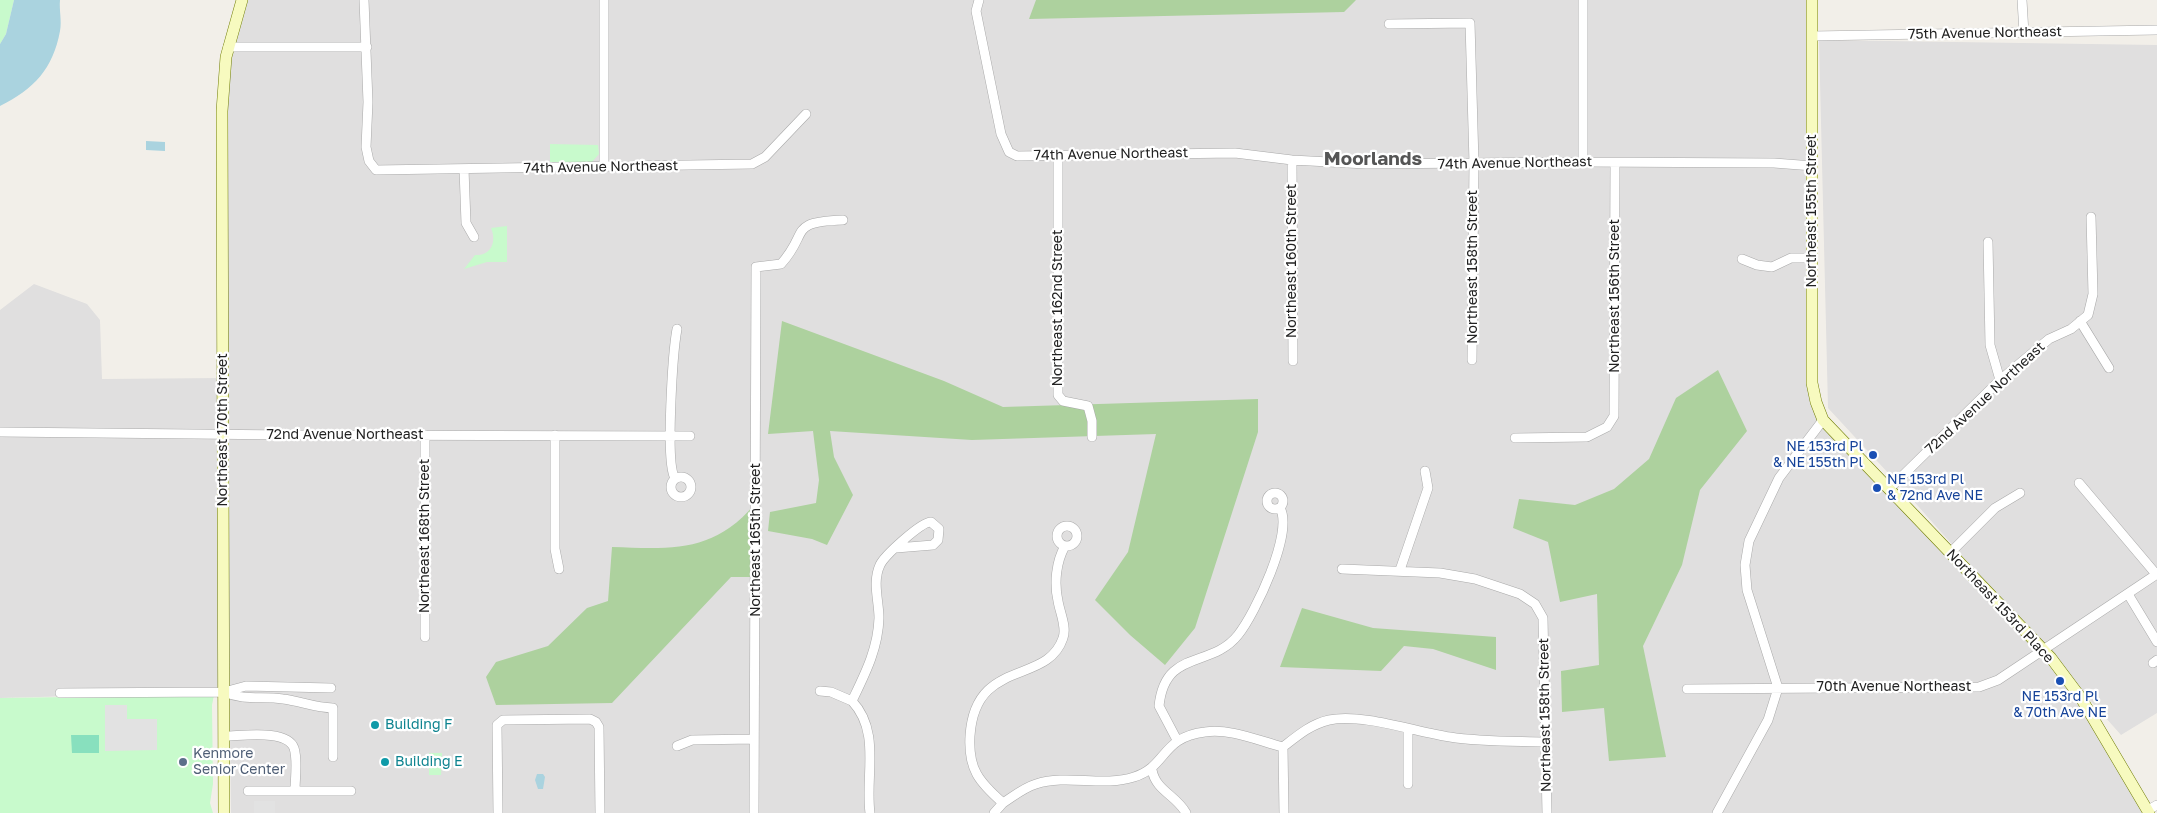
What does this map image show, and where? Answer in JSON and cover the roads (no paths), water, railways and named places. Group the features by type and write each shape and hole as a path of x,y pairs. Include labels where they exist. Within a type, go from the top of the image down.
{"street":[{"name":"Northeast 170th Street","path":"224,813 222,111 223,77 228,47 242,0"},
{"path":"228,47 366,47 364,0"},
{"path":"604,0 604,166"},
{"name":"74th Avenue Northeast","path":"979,0 976,11 1004,145 1009,152 1017,156 1235,153 1292,160 1366,164 1615,162 1774,163 1813,166"},
{"path":"1582,0 1584,162"},
{"name":"Northeast 155th Street","path":"1812,0 1812,383 1816,402 1824,420"},
{"path":"2022,0 2024,33"},
{"name":"Northeast 158th Street","path":"1389,24 1470,23 1474,163 1472,360"},
{"name":"75th Avenue Northeast","path":"1812,36 2157,30"},
{"name":"74th Avenue Northeast","path":"366,47 366,147 369,161 376,170 752,164 765,157 806,114"},
{"name":"Northeast 162nd Street","path":"1058,156 1058,395 1063,401 1088,406 1092,421 1092,437"},
{"name":"Northeast 160th Street","path":"1292,160 1293,362"},
{"name":"Northeast 156th Street","path":"1515,438 1587,437 1607,427 1614,416 1615,162"},
{"path":"464,168 466,223 474,237"},
{"name":"72nd Avenue Northeast","path":"1889,489 2000,380 2049,339 2088,315 2093,294 2091,217"},
{"name":"Northeast 165th Street","path":"754,813 757,577 756,268 781,264 800,231 809,224 816,221 843,220"},
{"path":"1988,242 1990,345 2000,380"},
{"path":"1742,259 1756,265 1772,267 1791,258 1812,258"},
{"path":"2080,321 2110,368"},
{"path":"675,478 671,470 671,436 673,353 677,329"},
{"path":"1717,813 1768,720 1778,688 1747,590 1745,565 1749,541 1779,478 1824,420"},
{"name":"Northeast 153rd Place","path":"1824,420 2043,650 2081,698 2151,810"},
{"name":"72nd Avenue Northeast","path":"0,432 690,436"},
{"name":"Northeast 168th Street","path":"425,435 426,637"},
{"path":"555,435 556,549 559,569"},
{"path":"1342,569 1400,570 1428,488 1426,470"},
{"path":"2080,483 2157,574"},
{"path":"1950,553 1995,508 2020,493"},
{"path":"1177,740 1160,706 1161,692 1165,679 1179,667 1222,648 1238,635 1258,599 1280,549 1283,524 1280,508"},
{"path":"852,701 868,670 878,633 877,573 888,553 925,522 935,524 939,529 938,540 933,545 896,548"},
{"path":"1003,804 984,786 971,762 970,747 973,714 988,688 1002,678 1045,661 1059,646 1065,631 1056,586 1057,569 1065,546"},
{"name":"Northeast 158th Street","path":"1400,570 1440,573 1475,579 1520,594 1535,604 1543,618 1546,813"},
{"name":"70th Avenue Northeast","path":"1687,689 1973,688 1998,680 2157,574"},
{"path":"2128,594 2157,642"},
{"path":"60,693 224,692 246,686 331,688"},
{"path":"820,691 831,692 852,701 860,710 867,724 870,737 870,813"},
{"path":"224,692 242,698 284,699 320,708 333,708 333,757"},
{"path":"498,813 497,725 503,720 587,719 596,722 599,727 600,813"},
{"path":"1283,747 1311,726 1329,720 1368,720 1408,730 1453,737 1546,742"},
{"path":"1408,730 1408,784"},
{"path":"994,813 1024,789 1042,782 1119,780 1134,777 1152,770 1177,740 1206,731 1226,732 1283,747"},
{"path":"224,736 277,735 288,740 295,753 295,791"},
{"path":"677,746 692,740 754,739"},
{"path":"1283,747 1284,813"},
{"path":"1152,770 1154,779 1161,790 1181,804 1186,813"},
{"path":"248,791 351,791"}],"water":[{"path":"14,0 60,0 61,27 57,44 47,67 32,85 0,106 0,44 6,34"},
{"path":"146,141 165,142 165,151 146,150"},
{"path":"537,774 543,774 545,777 543,789 538,789 535,780"}],"place":[{"name":"NE 153rd Pl & NE 155th Pl","path":"1873,455"},
{"name":"NE 153rd Pl & 72nd Ave NE","path":"1877,488"},
{"name":"NE 153rd Pl & 70th Ave NE","path":"2060,681"},
{"name":"Building F","path":"375,725"},
{"name":"Kenmore Senior Center","path":"183,762"},
{"name":"Building E","path":"385,762"}],"district":[{"name":"Moorlands","path":"1373,159"}]}
